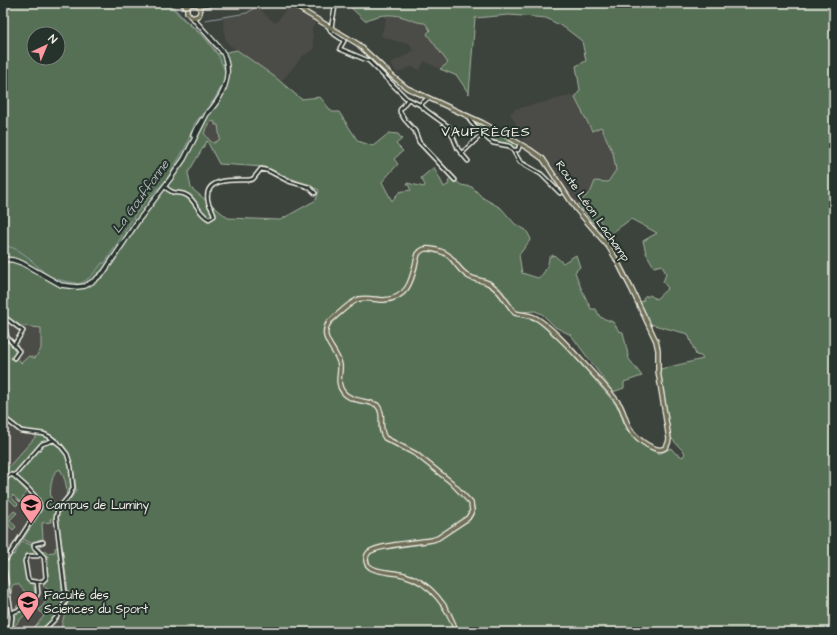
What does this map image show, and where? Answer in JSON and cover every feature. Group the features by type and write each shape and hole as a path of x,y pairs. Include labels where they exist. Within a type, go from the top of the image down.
{"main road":[{"path":"182,3 187,8"},
{"path":"189,3 199,6 222,3 206,8 200,12 198,16 193,18 188,14 187,8 189,3"},
{"name":"Route Léon Lachamp","path":"290,3 358,44 403,85 428,98 468,115 538,154 548,165 576,209 608,246 629,284 658,347 658,370 669,439 668,444 661,450 655,450 632,432 622,409 614,398 567,345 544,324 534,316 515,313 499,291 488,283 467,276 451,257 444,252 423,249 418,254 412,280 409,286 400,294 389,299 357,300 326,326 325,334 340,364 338,378 343,392 354,400 377,406 382,413 381,428 385,438 416,454 451,482 472,504 472,512 468,518 438,538 379,548 370,551 366,556 368,565 374,569 405,575 415,579 425,586 444,606 452,619 456,632"},
{"path":"199,6 200,12"}],"street":[{"path":"334,3 335,7 330,27 331,32 344,41 340,50 372,62 408,100 420,105 449,127 455,143 468,161"},
{"path":"198,16 199,25"},
{"path":"3,259 22,263 61,285 74,287 89,284 99,278 104,272 138,221 165,187 181,162 208,112 227,84 228,72 224,54 193,18"},
{"path":"420,105 428,98"},
{"path":"408,100 400,111 415,131 423,146 455,180"},
{"path":"468,115 468,119 482,134 493,143 507,145 513,150 520,162 541,174 560,193"},
{"path":"462,153 482,134"},
{"path":"513,150 518,150 520,144"},
{"path":"165,187 171,193 186,195 189,197 202,214 209,219 214,216 208,199 208,191 212,186 224,180 253,179 261,169 269,171 288,181 309,188 315,193"},
{"path":"3,316 23,331 14,345"},
{"path":"3,316 7,337 18,351 14,358"},
{"path":"3,417 17,429 25,432 44,434 54,440 64,449 70,460 73,488 69,496 58,509 56,518 66,601 56,618 42,632"},
{"path":"3,481 10,475 14,476 42,444 54,440"},
{"path":"6,632 12,620 4,579 3,561 7,558 39,509 40,503 14,476"},
{"path":"40,553 38,556 28,556 25,560 28,579 30,581 37,582 44,580 46,576 44,556 35,549 34,546 36,543 42,542"},
{"path":"11,613 32,605 38,593 37,582"}],"shaded area":[{"path":"258,5 265,15 276,23 289,5 316,22 312,28 314,49 303,56 281,82 228,44 225,39 223,17 243,14"},
{"path":"384,15 401,16 424,23 430,30 427,34 448,63 440,69 424,61 420,70 411,67 397,73 390,63 407,55 413,50 409,43 399,42 381,36 386,19"},
{"path":"578,94 576,99 591,131 601,127 613,153 616,170 608,182 595,181 591,191 578,204 593,223 592,224 577,206 550,163 540,153 522,140 522,135 510,114 515,109"},
{"path":"211,121 215,121 218,125 220,135 220,139 214,143 210,141 203,133"},
{"path":"3,312 5,316 21,326 41,328 41,349 35,358 21,363 8,343 3,342"},
{"name":"Campus de Luminy","path":"3,415 21,429 50,435 67,450 71,459 76,491 58,515 68,592 68,600 60,632 3,632"}],"green space":[{"path":"3,3 168,3 181,17 206,39 217,54 237,50 275,77 301,99 320,97 332,112 339,112 358,141 373,146 389,133 398,134 402,139 396,144 403,151 394,159 398,164 382,182 392,201 400,192 411,190 407,183 424,187 425,185 421,178 434,167 444,187 449,184 448,182 451,177 461,185 472,187 483,198 501,208 515,224 526,230 531,239 519,255 522,273 538,278 546,269 549,257 554,255 563,263 576,255 580,267 575,272 591,309 596,309 600,317 613,322 619,331 623,332 629,359 642,376 624,382 624,388 613,392 571,335 555,327 542,314 535,311 517,311 500,288 469,273 446,252 438,249 423,248 416,256 409,281 400,293 395,296 385,298 365,297 357,299 328,321 324,333 327,343 338,363 338,386 342,393 353,401 376,407 380,414 380,431 384,439 416,456 450,483 470,503 471,510 467,517 434,539 373,548 366,553 365,556 367,566 385,573 406,577 423,586 442,606 454,632 60,632 68,600 68,592 58,515 76,491 73,467 63,445 57,439 50,435 20,429 3,415 3,342 14,343 15,353 21,363 29,356 35,358 41,349 41,328 21,326 5,316 3,312","holes":["211,121 215,122 215,125 218,125 220,139 214,143 210,141 204,133","207,141 219,164 264,167 319,190 316,200 280,220 228,218 191,188 188,173"]},
{"path":"346,3 834,3 834,632 458,632 451,613 432,588 406,573 375,567 370,564 368,557 374,551 435,542 470,520 475,509 472,500 453,481 418,453 386,437 383,428 384,416 378,404 355,397 345,391 342,386 341,379 341,362 327,334 330,325 351,306 358,302 366,300 392,300 407,291 413,282 422,252 427,251 446,255 466,277 487,285 498,293 515,315 537,321 568,349 613,401 620,411 625,428 656,453 661,453 671,448 675,453 683,457 685,453 671,438 660,369 703,359 701,356 696,355 688,334 650,324 640,302 644,300 643,298 646,295 647,297 650,295 656,299 668,288 663,282 666,274 662,265 654,267 646,253 643,241 657,233 631,219 609,235 599,219 593,223 578,204 591,191 595,181 608,182 616,170 613,153 601,127 592,131 575,98 580,90 576,66 586,61 582,41 565,28 546,18 509,15 475,18 469,94 457,76 440,69 448,63 427,34 430,30 425,23 389,15 379,16 365,21"},
{"path":"473,120 517,144 518,147 514,148 508,144 491,140"},
{"path":"38,434 55,441 65,453 70,469 72,486 66,497 66,486 60,469 55,472 50,491 54,505 58,507 54,519 50,519 51,522 42,523 43,539 38,540 39,542 33,544 23,539 42,510 40,509 41,501 12,472 3,479 3,473"},
{"path":"10,476 12,476 27,492 20,502 13,495 11,497 18,504 16,506 3,493 3,483"},
{"path":"14,511 17,513 10,520 16,527 13,530 5,521"},
{"path":"22,541 33,546 34,550 38,553 26,555 24,558 26,577 34,587 35,593 30,606 12,612 27,594 18,584 15,584 12,587 11,598 5,566 12,554 14,555"},
{"path":"39,544 40,550 43,552 45,550 46,553 55,552 55,548 58,547 65,599 61,609 41,632 30,632 44,616 39,610 52,594 43,585 48,578 46,565 48,565 48,556 39,551 35,546"},
{"path":"31,608 9,632 7,632 13,623 15,614"}],"waterway":[{"name":"La Gouffonne","path":"3,246 16,249 28,257 52,278 79,284 82,283 89,278 102,263 105,263 135,215 151,195 165,182 186,146 195,123 214,100 222,86 225,71 213,46 206,37 184,19 170,3"},
{"path":"205,20 247,13 262,3"}],"place":[{"name":"Campus de Luminy","path":"31,524"},
{"name":"Faculté des Sciences du Sport","path":"28,622"}],"district":[{"name":"VAUFRÈGES","path":"486,131"}]}
